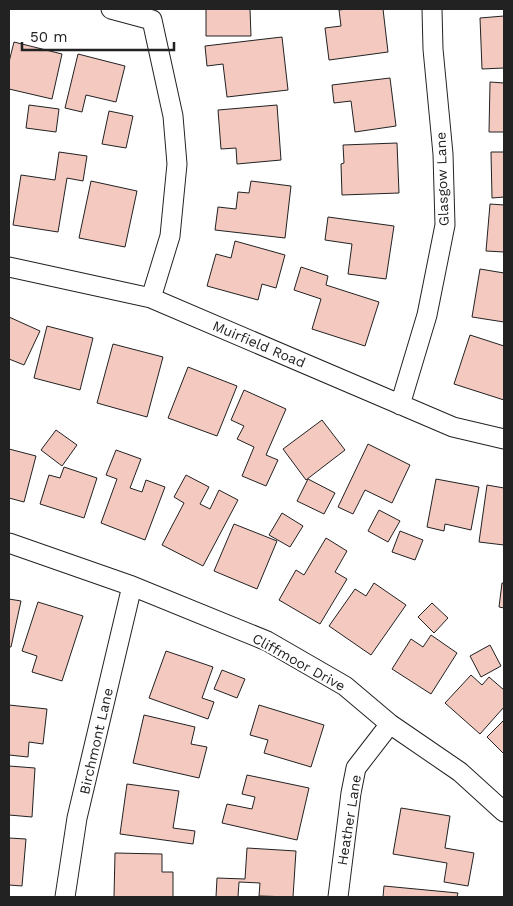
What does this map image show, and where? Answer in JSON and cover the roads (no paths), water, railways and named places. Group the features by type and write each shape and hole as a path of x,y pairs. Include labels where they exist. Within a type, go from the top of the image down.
{"street":[{"path":"111,9 152,20 173,116 177,164 170,236 151,298"},
{"name":"Glasgow Lane","path":"400,405 427,315 445,225 443,154 433,49 432,9"},
{"name":"Muirfield Road","path":"9,268 151,298 453,427 504,439"},
{"name":"Cliffmoor Drive","path":"9,543 132,586 267,641 345,686 390,724 460,772 504,812"},
{"name":"Birchmont Lane","path":"65,897 77,818 132,586"},
{"name":"Heather Lane","path":"338,897 356,768 390,724"}]}
